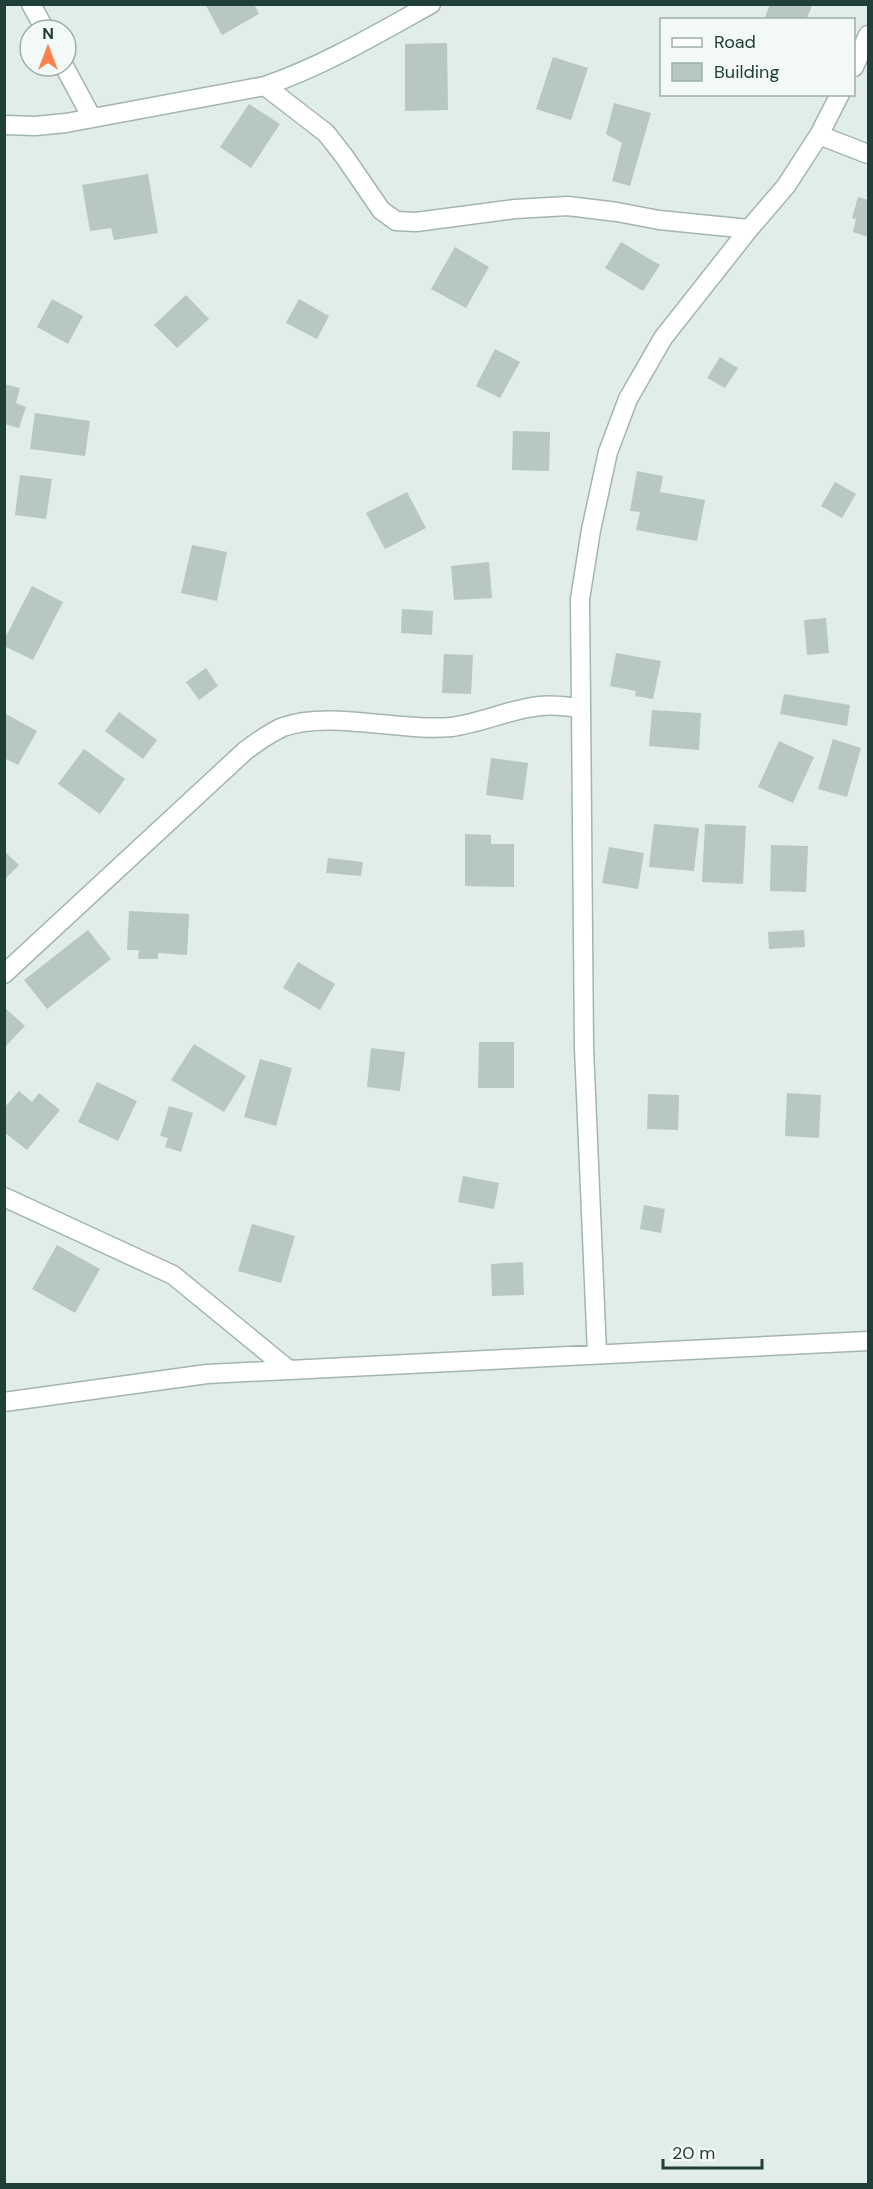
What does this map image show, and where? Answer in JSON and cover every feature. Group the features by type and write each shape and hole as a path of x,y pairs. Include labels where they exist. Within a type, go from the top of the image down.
{"street":[{"path":"31,4 39,18"},
{"path":"4,125 35,126 92,118 265,86 320,63 431,4"},
{"path":"855,65 868,35"},
{"path":"70,78 92,118"},
{"path":"265,86 326,133 381,210 396,221 416,222 515,209 568,207 617,212 659,220 749,229"},
{"path":"597,1353 584,1048 580,599 591,530 608,452 628,399 663,338 786,186 819,135 839,96"},
{"path":"819,135 868,154"},
{"path":"4,974 245,751 265,736 285,727 309,722 451,727 542,705 581,708"},
{"path":"4,1197 173,1275 289,1370"},
{"path":"4,1402 207,1374 868,1341"}],"building":[{"path":"205,4 254,4 259,14 222,35"},
{"path":"770,4 809,4 812,6 807,18 765,18"},
{"path":"447,43 448,110 405,111 405,44"},
{"path":"553,57 588,68 571,120 536,109"},
{"path":"614,103 651,113 630,186 612,181 622,143 606,134"},
{"path":"249,104 280,124 251,168 220,147"},
{"path":"148,174 158,233 114,240 111,228 90,231 82,185"},
{"path":"858,197 868,200 868,237 853,232 856,219 852,218"},
{"path":"621,242 660,265 643,291 605,268"},
{"path":"455,247 489,267 466,308 431,289"},
{"path":"186,295 209,319 177,348 154,325"},
{"path":"52,299 83,316 68,344 37,327"},
{"path":"299,299 329,316 317,339 286,323"},
{"path":"495,349 520,362 500,398 476,386"},
{"path":"720,357 738,368 725,388 707,378"},
{"path":"4,384 20,388 16,403 26,407 19,428 4,424"},
{"path":"35,413 90,421 85,456 30,449"},
{"path":"513,431 550,432 549,471 512,470"},
{"path":"637,471 663,476 660,492 705,500 697,541 636,530 640,512 630,511"},
{"path":"20,475 52,479 46,519 15,515"},
{"path":"835,482 856,494 842,518 821,506"},
{"path":"407,492 426,528 385,549 366,513"},
{"path":"192,545 227,552 217,601 181,593"},
{"path":"489,562 492,598 454,600 451,566"},
{"path":"32,586 63,602 33,660 4,646 4,640"},
{"path":"402,609 433,611 432,635 401,633"},
{"path":"826,618 829,653 807,655 804,620"},
{"path":"616,653 661,661 653,699 635,696 636,691 610,686"},
{"path":"444,654 473,655 471,694 442,693"},
{"path":"206,668 218,686 199,700 186,682"},
{"path":"784,694 850,705 847,726 780,714"},
{"path":"652,710 701,713 699,750 649,746"},
{"path":"119,712 157,740 143,759 105,731"},
{"path":"4,713 37,731 18,765 4,758"},
{"path":"833,739 861,748 847,797 818,789"},
{"path":"779,741 814,757 793,803 758,787"},
{"path":"84,749 125,779 100,814 58,784"},
{"path":"491,758 528,763 523,800 486,795"},
{"path":"654,824 699,828 694,871 649,867"},
{"path":"705,824 746,826 743,884 702,882"},
{"path":"465,834 491,835 491,844 514,844 514,887 465,886"},
{"path":"771,845 808,846 806,892 770,891"},
{"path":"609,847 644,853 638,889 602,883"},
{"path":"4,851 19,865 4,880"},
{"path":"328,858 363,862 361,876 326,873"},
{"path":"129,911 189,914 187,955 158,953 158,959 138,959 139,950 127,950"},
{"path":"88,930 111,959 47,1009 24,980"},
{"path":"804,930 805,947 769,949 768,932"},
{"path":"298,962 335,984 320,1010 283,988"},
{"path":"4,1007 25,1026 4,1048"},
{"path":"479,1042 514,1042 514,1088 478,1088"},
{"path":"194,1044 246,1076 224,1112 171,1080"},
{"path":"371,1048 405,1052 400,1091 367,1087"},
{"path":"260,1059 292,1068 276,1126 244,1117"},
{"path":"97,1082 137,1101 118,1141 78,1122"},
{"path":"19,1091 32,1102 39,1093 60,1110 27,1150 4,1132 4,1108"},
{"path":"787,1093 821,1095 819,1138 785,1136"},
{"path":"648,1094 679,1095 678,1130 647,1129"},
{"path":"169,1106 193,1113 181,1152 165,1147 168,1138 160,1136"},
{"path":"463,1176 499,1183 494,1209 458,1202"},
{"path":"644,1205 665,1209 661,1233 640,1229"},
{"path":"252,1224 295,1236 281,1283 238,1271"},
{"path":"57,1245 100,1269 75,1313 32,1289"},
{"path":"523,1262 524,1295 492,1296 491,1264"}]}
